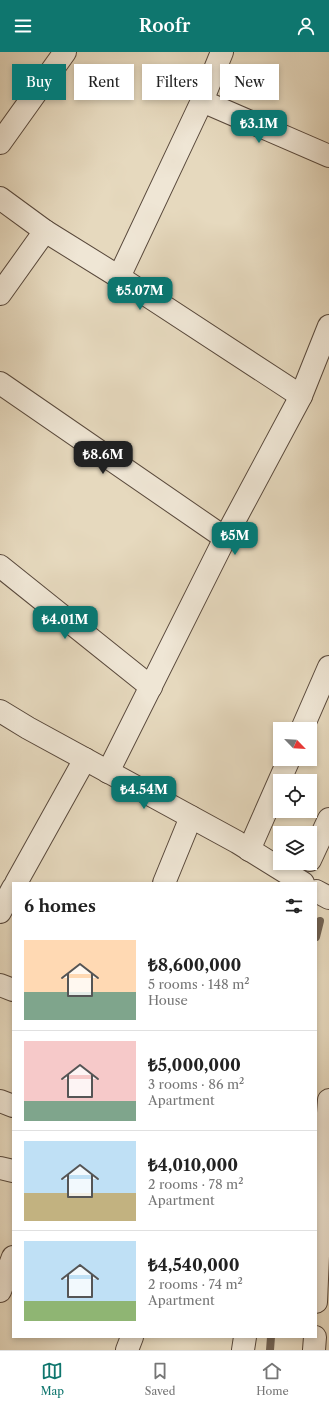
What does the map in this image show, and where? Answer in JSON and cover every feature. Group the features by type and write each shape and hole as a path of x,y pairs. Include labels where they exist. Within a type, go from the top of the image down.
{"street":[{"path":"0,143 65,52"},
{"path":"119,277 202,101 222,52"},
{"path":"202,101 329,156"},
{"path":"0,198 45,231 119,277 301,396"},
{"path":"0,294 45,231"},
{"path":"108,772 225,538 301,396 329,326"},
{"path":"0,383 225,538"},
{"path":"0,566 151,687"},
{"path":"305,722 329,667"},
{"path":"0,711 305,880"},
{"path":"13,882 85,759"},
{"path":"249,850 286,766"},
{"path":"164,882 192,817"},
{"path":"317,845 329,819"},
{"path":"0,912 10,887"},
{"path":"317,889 329,898"},
{"path":"0,985 12,990"},
{"path":"317,1279 329,1100"},
{"path":"0,1101 12,1106"},
{"path":"0,1168 12,1171"},
{"path":"0,1291 12,1260"},
{"path":"127,1350 132,1338"},
{"path":"243,1350 245,1338"},
{"path":"314,1350 315,1338"}],"waterway":[{"path":"317,933 320,921"},
{"path":"270,1350 271,1338"}]}
